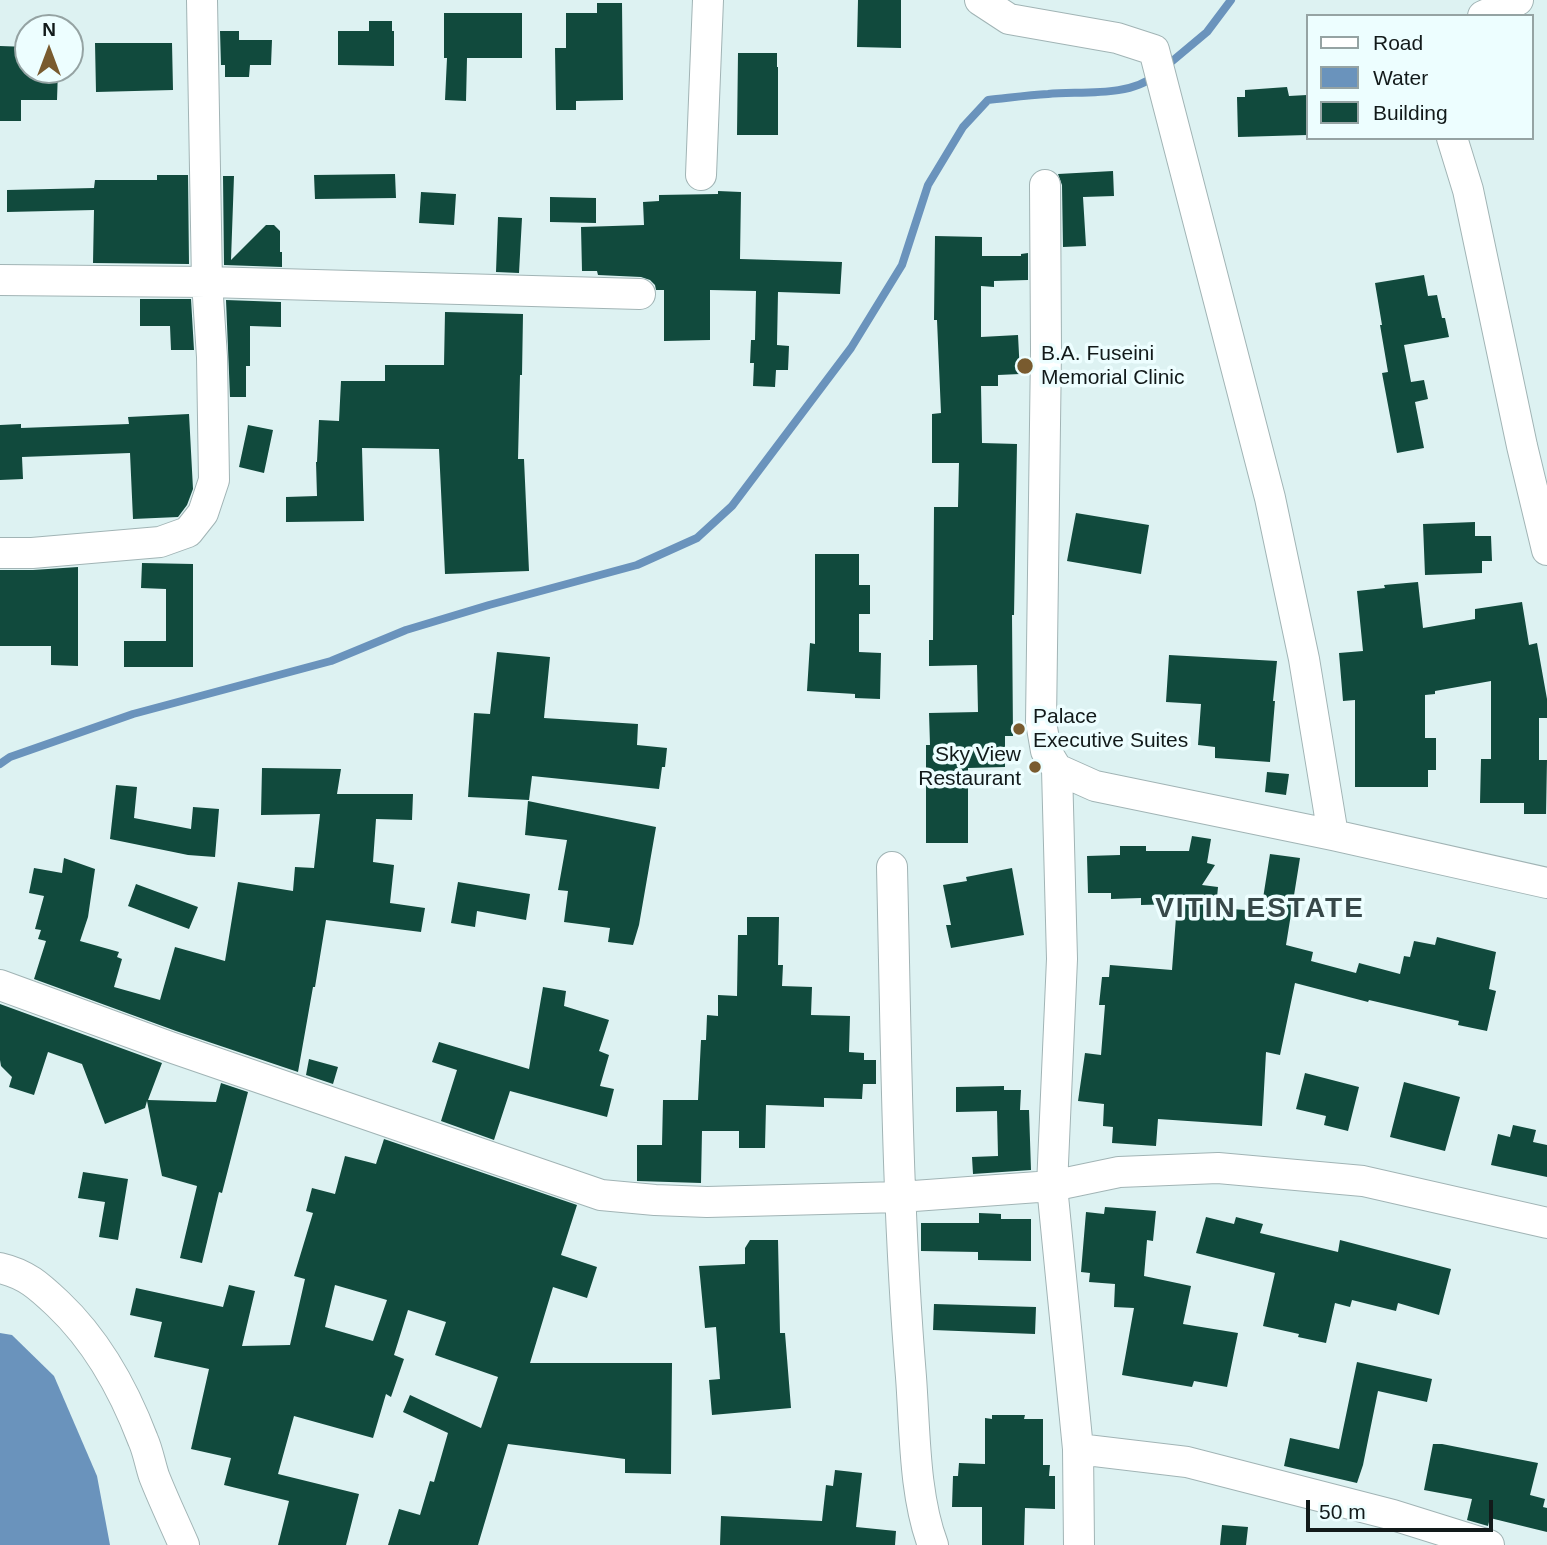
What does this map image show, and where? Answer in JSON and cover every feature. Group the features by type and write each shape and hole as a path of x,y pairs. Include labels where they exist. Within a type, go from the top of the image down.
{"street":[{"path":"0,553 32,553 160,542 188,531 203,513 214,480 202,0"},
{"path":"701,175 708,0"},
{"path":"980,0 1009,19 1117,38 1154,50 1270,498 1304,660 1333,835"},
{"path":"1487,14 1518,0"},
{"path":"1453,140 1468,190 1522,446 1547,550"},
{"path":"1045,186 1046,350 1041,722 1046,751 1058,769 1095,786 1547,883"},
{"path":"0,280 207,282 640,294"},
{"path":"1058,769 1062,960 1052,1186 1078,1449 1079,1545"},
{"path":"892,867 900,1197 909,1354 919,1481 933,1545"},
{"path":"0,985 233,1069 601,1195 707,1202 900,1197 1052,1186 1119,1172 1218,1168 1363,1181 1547,1223"},
{"path":"0,1268 15,1271 30,1279 50,1296 104,1360 144,1441 154,1476 184,1545"},
{"path":"1078,1449 1187,1462 1393,1515 1489,1545"}],"water":[{"path":"0,1333 12,1335 54,1376 97,1476 110,1545 0,1545"}],"building":[{"path":"858,0 901,0 901,48 857,47"},
{"path":"597,3 622,3 623,100 576,101 576,110 556,110 555,48 566,48 566,13 597,13"},
{"path":"444,13 522,13 522,58 467,58 466,101 445,100 447,58 444,58"},
{"path":"369,21 392,21 394,66 338,65 338,31 369,31"},
{"path":"220,31 239,31 239,40 272,40 271,65 250,65 249,77 225,77 225,65 221,65"},
{"path":"95,43 172,43 173,90 96,92"},
{"path":"0,46 14,46 14,84 58,84 57,100 21,100 21,121 0,121"},
{"path":"738,53 777,53 778,135 737,135"},
{"path":"1287,87 1289,96 1306,95 1306,135 1238,137 1237,97 1245,97 1245,90"},
{"path":"1113,171 1114,196 1083,197 1086,246 1063,247 1062,185 1058,174"},
{"path":"395,174 396,198 315,199 314,175"},
{"path":"157,175 188,175 189,264 93,263 94,210 7,212 7,190 94,188 95,180 157,180"},
{"path":"223,176 234,176 231,260 266,225 274,225 280,231 282,267 224,265"},
{"path":"718,191 741,192 740,259 842,262 840,294 778,292 777,345 789,346 788,370 776,370 775,387 753,386 754,363 750,363 751,340 755,340 756,291 710,290 710,340 664,341 664,290 656,290 650,280 641,277 598,275 597,271 582,271 581,227 644,225 643,202 659,201 659,195 718,194"},
{"path":"421,192 456,194 454,225 419,223"},
{"path":"550,197 596,198 596,223 550,222"},
{"path":"498,217 522,218 519,273 496,272"},
{"path":"935,236 982,237 982,256 1021,256 1028,253 1028,280 994,281 994,287 981,286 981,337 1018,335 1020,374 998,375 998,386 981,386 982,443 1017,444 1012,615 1013,736 1005,736 1005,767 968,768 968,843 926,843 926,745 930,745 929,713 978,712 977,665 929,666 929,640 933,640 934,507 958,507 959,463 932,463 932,414 941,413 937,320 934,320"},
{"path":"1424,275 1428,296 1437,295 1449,337 1404,345 1411,382 1424,380 1428,399 1415,402 1424,448 1397,453 1382,373 1388,372 1375,283"},
{"path":"140,299 191,299 194,350 171,350 170,326 140,326"},
{"path":"226,300 281,302 281,327 250,326 250,366 246,366 246,397 230,397"},
{"path":"445,312 523,314 518,459 524,459 529,571 445,574 439,449 362,448 364,521 286,522 286,497 317,496 319,420 339,421 341,381 385,381 385,365 444,365"},
{"path":"189,414 193,489 187,505 178,517 133,519 130,453 22,457 23,479 0,480 0,425 21,424 21,428 129,424 128,417"},
{"path":"248,425 273,430 264,473 239,467"},
{"path":"1076,513 1149,525 1141,574 1067,561"},
{"path":"1475,522 1475,536 1491,536 1492,561 1482,561 1482,573 1425,575 1423,524"},
{"path":"815,554 859,554 859,585 870,585 870,614 859,614 859,652 881,653 880,699 855,698 855,694 807,691 810,643 815,644"},
{"path":"142,563 193,564 193,667 124,667 124,641 166,641 166,589 141,588"},
{"path":"78,567 78,666 51,665 51,646 0,646 0,570"},
{"path":"1418,582 1423,628 1475,619 1475,609 1522,602 1529,645 1537,643 1547,699 1547,718 1539,718 1539,760 1547,760 1546,814 1524,814 1524,803 1480,803 1481,759 1491,759 1491,681 1425,695 1425,738 1436,738 1436,770 1428,770 1428,787 1355,787 1355,700 1343,701 1339,653 1363,651 1357,591"},
{"path":"497,652 550,657 544,718 638,724 637,745 667,748 659,789 532,776 529,800 468,797 474,713 490,714"},
{"path":"1169,655 1277,661 1270,762 1215,758 1215,747 1198,745 1201,704 1166,702"},
{"path":"262,768 341,769 337,794 413,794 412,820 376,819 373,862 394,865 390,903 425,908 421,932 326,920 298,1072 34,979 46,941 38,939 41,930 35,929 44,896 29,893 34,868 62,873 64,858 95,869 88,917 80,941 119,952 117,957 122,959 114,987 160,1000 175,947 225,961 238,882 293,891 295,867 314,868 320,814 261,815"},
{"path":"1267,772 1289,774 1286,795 1265,792"},
{"path":"116,785 137,787 134,818 191,829 193,807 219,809 215,857 188,855 110,839"},
{"path":"528,801 656,827 633,945 608,942 610,928 564,922 568,891 558,890 567,840 525,835"},
{"path":"1192,836 1211,839 1207,863 1215,865 1202,885 1218,887 1216,908 1261,911 1270,854 1300,858 1286,945 1313,952 1311,961 1356,973 1359,963 1400,974 1404,956 1410,957 1414,941 1435,945 1437,937 1496,952 1489,989 1496,991 1487,1031 1458,1025 1459,1021 1295,983 1280,1055 1266,1052 1262,1126 1158,1119 1156,1146 1112,1143 1113,1127 1103,1126 1104,1104 1078,1101 1085,1053 1101,1055 1105,1005 1099,1005 1102,977 1109,977 1110,965 1172,970 1177,904 1141,905 1141,898 1111,899 1111,893 1088,893 1087,856 1120,855 1120,846 1146,846 1146,851 1189,851"},
{"path":"1012,868 1024,935 951,948 946,925 951,925 943,885 967,881 966,877"},
{"path":"458,882 530,894 526,920 477,911 475,927 451,923"},
{"path":"136,884 198,907 189,929 128,906"},
{"path":"747,917 779,917 778,965 783,965 782,986 812,987 811,1015 850,1016 849,1052 864,1053 864,1060 876,1060 876,1084 863,1084 862,1099 824,1098 824,1107 766,1105 765,1148 739,1148 739,1131 702,1131 701,1183 637,1181 637,1145 662,1145 663,1100 698,1100 701,1040 706,1040 707,1015 718,1016 718,995 737,996 738,935 747,935"},
{"path":"543,987 566,991 564,1006 609,1020 599,1051 609,1055 600,1086 614,1089 607,1117 510,1091 494,1140 441,1121 457,1070 432,1062 439,1042 529,1069"},
{"path":"0,1004 162,1063 148,1100 216,1102 221,1083 248,1092 202,1263 180,1258 197,1186 162,1176 147,1101 145,1108 105,1124 82,1064 48,1052 34,1095 9,1087 12,1077 1,1066 0,1060"},
{"path":"309,1059 338,1067 333,1084 306,1075"},
{"path":"1305,1073 1359,1087 1348,1131 1324,1125 1326,1116 1296,1109"},
{"path":"1404,1082 1460,1097 1445,1151 1390,1137"},
{"path":"1004,1086 1004,1090 1021,1090 1020,1110 1029,1110 1031,1170 973,1174 972,1157 998,1156 997,1111 956,1112 956,1087"},
{"path":"1513,1125 1536,1130 1533,1142 1547,1145 1547,1177 1491,1165 1498,1134 1510,1137"},
{"path":"384,1139 577,1205 561,1255 597,1267 587,1298 553,1287 530,1363 672,1363 671,1474 625,1473 625,1459 508,1444 478,1545 388,1545 399,1509 420,1515 430,1481 434,1482 448,1433 403,1412 410,1395 481,1428 498,1377 435,1355 446,1322 408,1310 394,1355 404,1359 391,1397 386,1394 373,1438 294,1416 278,1474 359,1494 346,1545 278,1545 289,1501 224,1485 231,1458 191,1449 209,1369 154,1357 162,1322 130,1315 136,1288 223,1307 229,1285 255,1291 242,1346 290,1345 305,1279 294,1276 313,1213 306,1211 312,1188 335,1194 345,1156 376,1164","holes":["335,1285 387,1300 373,1341 325,1327"]},
{"path":"83,1172 128,1179 118,1240 99,1237 105,1202 78,1198"},
{"path":"1105,1207 1156,1211 1153,1241 1147,1240 1144,1276 1191,1286 1183,1324 1238,1333 1227,1387 1194,1381 1192,1387 1122,1375 1134,1308 1114,1307 1115,1284 1089,1282 1090,1273 1081,1272 1086,1212 1104,1214"},
{"path":"979,1213 1001,1214 1001,1219 1031,1219 1031,1261 978,1260 978,1252 921,1251 921,1223 979,1223"},
{"path":"1206,1217 1234,1224 1236,1217 1263,1224 1260,1233 1338,1252 1340,1240 1451,1269 1439,1315 1398,1303 1396,1311 1352,1300 1350,1307 1335,1303 1326,1343 1263,1326 1275,1273 1196,1253"},
{"path":"750,1240 778,1240 780,1333 785,1333 791,1408 712,1415 709,1380 720,1379 716,1327 705,1328 699,1266 745,1264 745,1248"},
{"path":"934,1304 1036,1307 1035,1334 933,1330"},
{"path":"1357,1362 1432,1379 1427,1402 1378,1391 1357,1483 1284,1466 1290,1438 1339,1449"},
{"path":"992,1415 1025,1415 1024,1419 1043,1419 1043,1465 1050,1465 1049,1476 1055,1476 1055,1509 1025,1508 1024,1545 982,1545 982,1507 952,1507 953,1476 958,1476 959,1463 985,1464 985,1418 992,1419"},
{"path":"1433,1444 1538,1463 1530,1495 1545,1499 1543,1507 1547,1508 1547,1532 1490,1518 1488,1526 1467,1520 1472,1499 1424,1490"},
{"path":"835,1470 862,1473 856,1527 896,1531 895,1545 720,1545 721,1516 822,1521 826,1485 833,1486"},
{"path":"1222,1525 1248,1527 1246,1545 1220,1545"}],"waterway":[{"path":"1164,68 1207,32 1231,0"},
{"path":"0,764 10,757 133,714 331,661 406,630 637,565 697,538 732,506 851,348 902,265 928,185 963,127 988,100 1118,90 1144,83 1154,76"}],"place":[{"name":"B.A. Fuseini Memorial Clinic","path":"1025,366"},
{"name":"Palace Executive Suites","path":"1019,729"},
{"name":"Sky View Restaurant","path":"1035,767"}],"district":[{"name":"VITIN ESTATE","path":"1260,909"}]}
